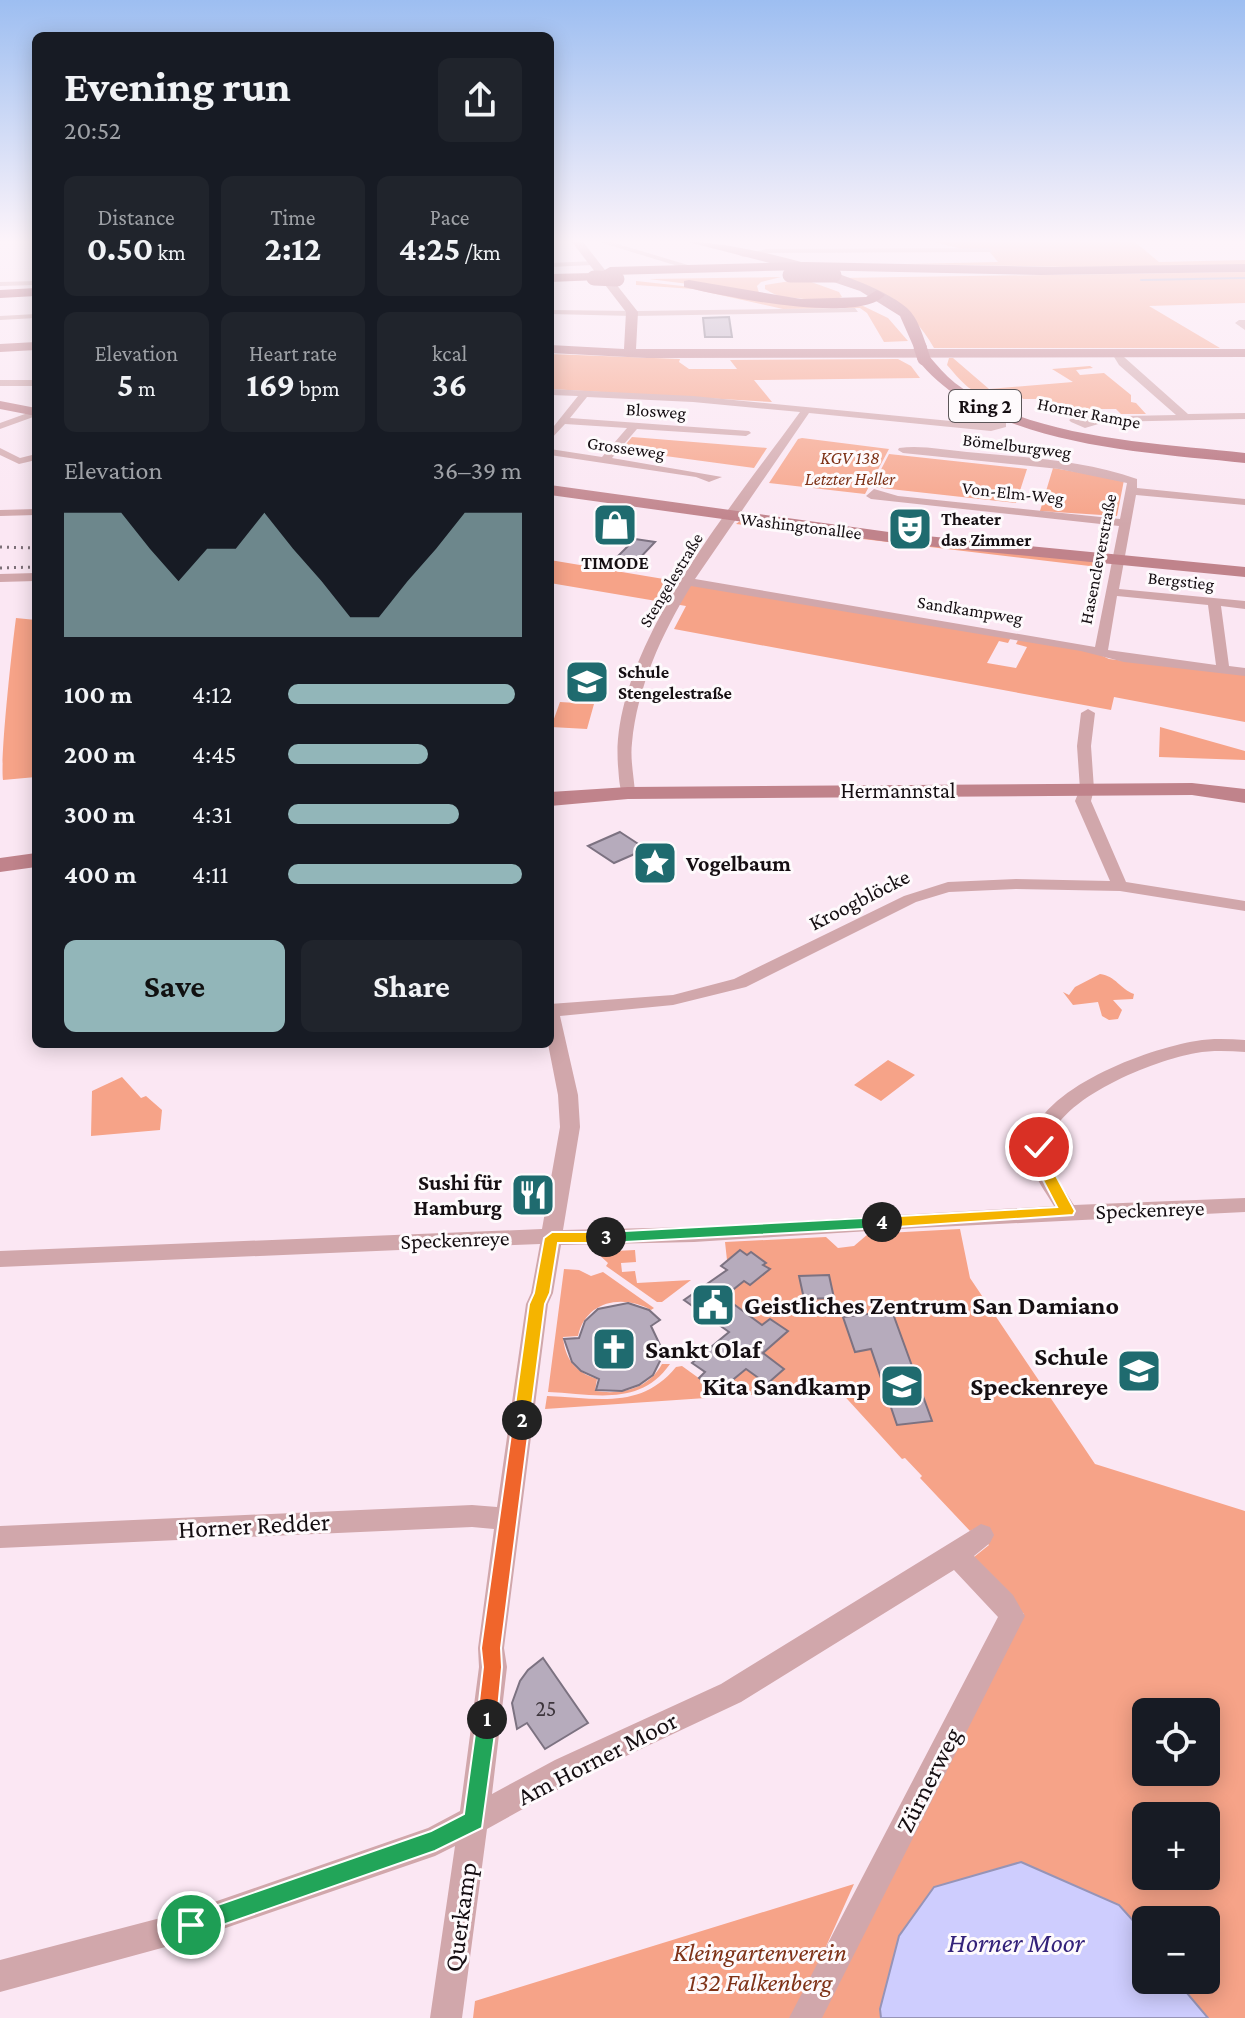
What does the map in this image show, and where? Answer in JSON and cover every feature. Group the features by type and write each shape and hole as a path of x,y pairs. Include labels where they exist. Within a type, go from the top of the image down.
{"main road":[{"name":"Horner Rampe","path":"914,336 934,374 958,394 1000,413 1060,430 1245,459"}],"street":[{"path":"623,352 633,340 631,336"},
{"path":"0,348 32,346"},
{"path":"554,349 695,356 1240,353 1244,371"},
{"path":"1115,352 1122,363 1186,418"},
{"path":"0,383 32,383"},
{"path":"554,392 807,409 965,424"},
{"path":"554,432 585,393"},
{"path":"0,395 32,401"},
{"path":"0,405 32,412"},
{"name":"Stengelestraße","path":"628,793 625,782 628,716 661,624 807,409"},
{"path":"0,426 32,414"},
{"path":"1100,422 1245,416"},
{"name":"Blosweg","path":"564,421 746,433"},
{"path":"604,461 635,425"},
{"name":"Bömelburgweg","path":"903,450 1127,478"},
{"path":"0,451 19,461 32,458"},
{"name":"Grosseweg","path":"554,453 698,474"},
{"name":"Hasencleverstraße","path":"1101,650 1133,481 1127,478"},
{"name":"Washingtonallee","path":"554,491 728,522"},
{"path":"1131,491 1245,502"},
{"name":"Von-Elm-Weg","path":"897,499 1125,523"},
{"name":"Washingtonallee","path":"554,501 1245,581"},
{"path":"0,513 32,512"},
{"name":"Washingtonallee","path":"1118,566 1245,572"},
{"path":"0,578 32,577"},
{"name":"Sandkampweg","path":"689,582 1101,650 1124,658 1245,672"},
{"name":"Bergstieg","path":"1113,592 1245,605"},
{"path":"1214,602 1223,670"},
{"path":"1088,713 1084,746 1087,789 1083,801 1120,886"},
{"name":"Hermannstal","path":"554,799 628,793 1087,789 1192,789 1245,796"},
{"path":"0,865 32,861"},
{"name":"Kroogblöcke","path":"554,1011 673,1000 740,983 926,892 948,887 1016,884 1120,886 1245,906"},
{"name":"Querkamp","path":"446,2018 474,1820 508,1519 537,1304 542,1293 570,1127 568,1095 554,1030"},
{"path":"1067,1211 1041,1163 1041,1136 1054,1116 1093,1086 1142,1063 1190,1048 1245,1046"},
{"name":"Speckenreye","path":"0,1259 519,1236 552,1238 721,1233 1067,1211 1245,1205"},
{"name":"Horner Redder","path":"0,1537 472,1516 508,1519"},
{"name":"Am Horner Moor","path":"0,1976 191,1925 435,1841 565,1770 731,1693 956,1555 981,1535"},
{"name":"Zürnerweg","path":"805,2018 1012,1616 1004,1603 956,1555"}],"green space":[{"path":"881,336 904,336 908,341 884,342"},
{"path":"927,336 1200,336 1220,348 934,348"},
{"name":"KGV 138 Letzter Heller","path":"554,354 680,359 679,362 689,369 737,369 730,360 898,359 911,366 920,378 754,380 772,402 554,389"},
{"path":"949,358 953,358 989,389 1073,382 1052,369 1090,366 1093,368 1076,370 1080,375 1104,373 1131,395 1131,402 1146,414 1121,414 1116,409 1049,409 1041,399 1023,399 1016,391 977,392 964,384 947,365"},
{"path":"632,437 767,448 754,468 621,450"},
{"name":"KGV 138 Letzter Heller","path":"798,439 889,449 865,494 769,483"},
{"path":"889,454 1027,469 1016,503 872,487"},
{"path":"1053,468 1124,480 1117,516 1040,511"},
{"path":"740,521 1099,561 1098,567 736,524"},
{"path":"554,561 1011,637 1008,643 999,641 987,663 1016,668 1027,647 1016,644 1019,638 1088,649 1109,659 1245,675 1245,722 1114,697 1111,710 674,629 686,606 554,584"},
{"path":"16,618 32,620 32,777 3,780 5,727"},
{"path":"560,702 594,704 587,729 554,727"},
{"path":"1160,727 1245,751 1245,760 1159,757"},
{"path":"1100,974 1110,977 1134,994 1133,999 1113,1000 1122,1010 1118,1019 1109,1020 1102,1016 1098,1002 1073,1005 1063,992 1069,995 1075,987"},
{"path":"888,1060 915,1075 881,1101 854,1085"},
{"path":"122,1077 141,1098 146,1096 162,1110 160,1130 91,1136 92,1091"},
{"path":"960,1229 970,1278 1095,1464 1245,1511 1245,2018 1208,2018 1188,1994 1220,1994 1220,1906 1132,1906 1132,1926 880,2009 881,2018 814,2018 885,1871 1024,1614 969,1561 989,1545 974,1529 970,1531 838,1389 545,1409 547,1396 601,1399 633,1396 648,1390 676,1367 682,1366 718,1392 746,1369 767,1384 784,1369 763,1353 788,1331 770,1319 762,1325 724,1297 744,1281 750,1285 769,1269 751,1252 747,1255 740,1250 727,1260 725,1242 826,1237 838,1248 854,1246 868,1234"},
{"path":"635,1250 636,1262 621,1263 622,1272 635,1271 637,1283 691,1280 662,1302 657,1302 606,1266 608,1263 596,1252"},
{"path":"564,1269 579,1270 591,1276 603,1272 654,1308 651,1310 628,1302 607,1304 589,1315 578,1336 563,1337 572,1364 597,1379 595,1391 624,1391 642,1385 662,1364 670,1364 658,1378 645,1387 615,1395 548,1392"},
{"name":"Kleingartenverein 132 Falkenberg","path":"854,1884 794,2018 473,2018 475,2001"}],"water":[{"name":"Horner Moor","path":"1021,1862 1119,1905 1132,1919 1132,1994 1188,1994 1208,2018 881,2018 880,2009 899,1936 934,1887"}],"building":[{"path":"635,539 655,542 637,561 616,558"},
{"path":"620,832 646,849 614,863 588,846"},
{"path":"740,1250 747,1255 751,1252 770,1269 750,1285 744,1281 724,1297 762,1325 770,1319 788,1331 763,1353 784,1369 767,1384 746,1369 718,1392 699,1378 705,1372 692,1363 729,1332 684,1300 727,1270 721,1266"},
{"path":"829,1275 834,1298 804,1299 799,1276"},
{"name":"Sankt Olaf","path":"628,1303 649,1310 660,1320 651,1326 661,1347 660,1361 653,1375 639,1385 622,1391 596,1390 599,1379 581,1371 572,1362 564,1339 579,1338 585,1321 598,1309"},
{"name":"Kita Sandkamp","path":"892,1311 932,1421 897,1425 871,1349 855,1352 843,1317"},
{"path":"543,1658 588,1723 545,1749 527,1723 517,1729 512,1703 520,1681"}],"railway":[{"path":"0,547 32,548"},
{"path":"0,568 32,567"}],"place":[{"name":"TIMODE","path":"615,525"},
{"name":"Theater das Zimmer","path":"910,529"},
{"name":"Schule Stengelestraße","path":"587,682"},
{"name":"Vogelbaum","path":"655,863"},
{"name":"Sushi für Hamburg","path":"533,1195"},
{"name":"Geistliches Zentrum San Damiano","path":"713,1305"},
{"name":"Sankt Olaf","path":"614,1349"},
{"name":"Schule Speckenreye","path":"1139,1371"},
{"name":"Kita Sandkamp","path":"902,1386"}],"route":[{"path":"191,1925 435,1841 474,1820 493,1667 491,1648 508,1519 537,1304 542,1293 552,1238 721,1233 1067,1211 1041,1163 1039,1147"}]}
